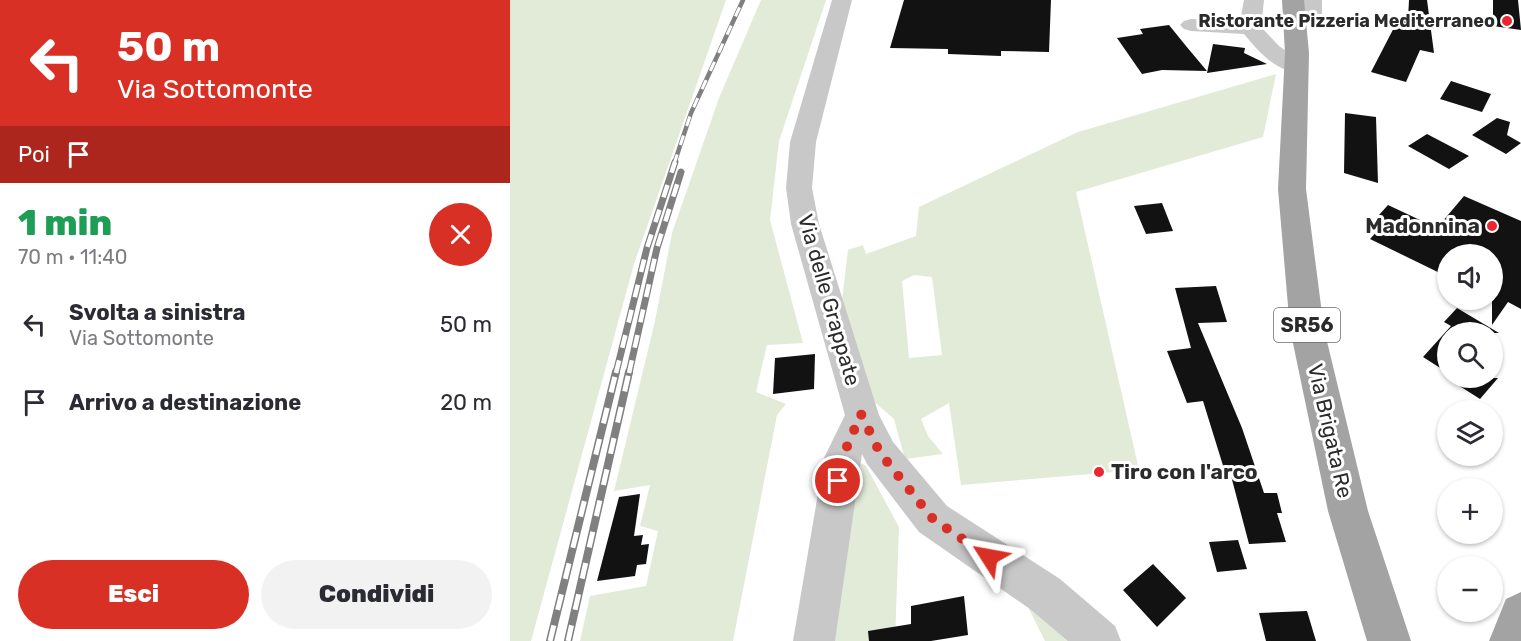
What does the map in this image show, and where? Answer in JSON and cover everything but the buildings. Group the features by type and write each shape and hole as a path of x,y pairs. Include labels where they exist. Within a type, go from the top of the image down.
{"main road":[{"name":"Via Brigata Re","path":"1302,11 1296,66 1292,189 1307,329 1348,511 1389,641"},
{"path":"1511,641 1521,614"}],"street":[{"name":"Via delle Grappate","path":"842,0 803,142 799,188 805,224 840,334 861,414 880,453 933,519 1045,594 1100,641"},
{"path":"1254,0 1250,28 1264,46 1281,60 1296,66"},
{"name":"Via Brigata Re","path":"1302,11 1312,0"},
{"path":"1191,25 1250,28"},
{"path":"814,641 842,458 861,414"}],"green space":[{"path":"510,0 726,0 634,264 531,641 510,641"},
{"path":"761,0 826,0 779,141 770,220 803,343 767,345 756,392 786,404 777,415 733,641 580,641 590,596 646,586 658,531 640,526 650,485 614,491 655,321 672,233 719,98"},
{"path":"1276,74 1263,137 1076,192 1139,470 961,485 949,403 921,419 928,436 943,454 905,459 894,419 863,392 841,308 848,250 863,245 866,254 916,236 919,207 1078,132","holes":["914,275 932,277 942,355 909,358 902,281"]},
{"path":"855,460 866,466 899,527 895,641 829,641"},
{"path":"1022,595 1077,641 1045,641"}],"railway":[{"path":"674,164 691,113 743,0"},
{"path":"616,373 647,248 675,162"},
{"path":"629,373 657,248 681,172"},
{"path":"550,641 616,372"},
{"path":"568,641 629,372"}],"place":[{"name":"Ristorante Pizzeria Mediterraneo","path":"1507,21"},
{"name":"Madonnina","path":"1492,226"},
{"name":"Tiro con l'arco","path":"1099,472"}],"route":[{"path":"838,481 842,458 861,414 880,453 933,519 989,557"}]}
